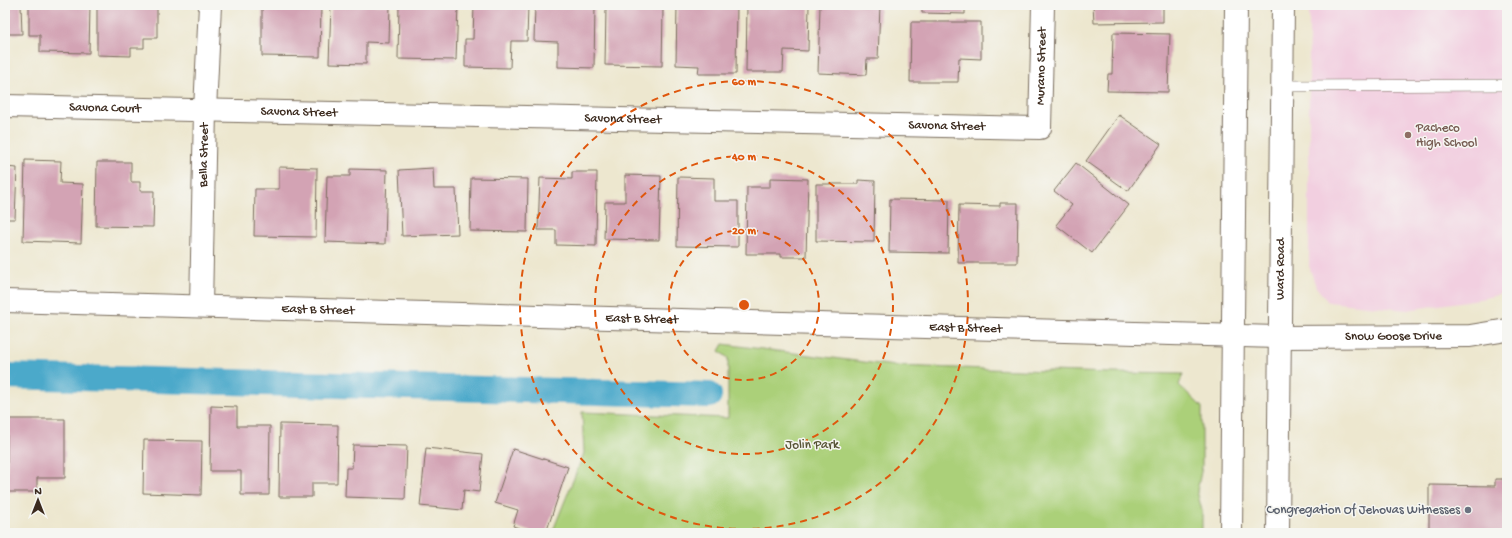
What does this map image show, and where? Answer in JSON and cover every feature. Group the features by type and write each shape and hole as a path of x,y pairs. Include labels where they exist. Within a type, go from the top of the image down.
{"street":[{"name":"Bella Street","path":"201,306 205,110 210,5"},
{"name":"Murano Street","path":"1040,128 1043,5"},
{"path":"1231,533 1236,5"},
{"name":"Ward Road","path":"1278,533 1283,5"},
{"name":"Savona Court","path":"5,106 205,110"},
{"name":"Savona Street","path":"205,110 1040,128"},
{"name":"East B Street","path":"5,302 201,306 1279,337"},
{"name":"Snow Goose Drive","path":"1279,337 1470,336 1507,330"}],"lane":[{"path":"1282,86 1507,85"}],"shaded area":[{"name":"Pacheco High School","path":"1309,5 1507,5 1507,292 1486,298 1407,310 1328,302 1316,287 1309,266"}],"green space":[{"name":"Jolin Park","path":"723,344 895,366 1183,374 1179,385 1202,407 1202,467 1197,491 1202,511 1202,533 552,533 584,453 582,412 728,418 728,358 719,351"}],"building":[{"path":"5,5 21,5 22,34 5,34"},
{"path":"29,5 90,5 89,53 40,52 40,35 29,35"},
{"path":"97,5 157,5 157,38 144,38 144,48 131,48 131,56 97,55"},
{"path":"262,5 321,5 320,57 262,56"},
{"path":"331,5 390,5 389,43 366,42 366,64 329,63"},
{"path":"399,5 458,5 456,60 398,59"},
{"path":"474,5 528,5 527,41 511,41 510,68 465,67 465,39 473,39"},
{"path":"535,5 595,5 594,68 558,67 558,42 534,41"},
{"path":"677,5 737,5 736,74 698,74 699,66 676,65"},
{"path":"747,5 809,5 808,51 784,50 783,72 746,72"},
{"path":"820,5 880,5 878,59 867,59 866,75 818,73"},
{"path":"922,5 965,5 965,14 922,13"},
{"path":"1093,5 1163,5 1163,22 1094,23"},
{"path":"606,8 663,9 662,66 605,65"},
{"path":"911,22 981,22 981,59 959,58 958,82 910,82"},
{"path":"1113,33 1170,34 1168,92 1107,91 1108,74 1112,74"},
{"path":"1119,115 1161,144 1128,191 1086,161"},
{"path":"25,160 61,161 60,183 83,184 81,243 23,241"},
{"path":"97,162 131,162 131,182 140,182 140,191 154,191 153,227 96,226"},
{"path":"1076,163 1129,205 1092,253 1056,225 1072,205 1054,191"},
{"path":"5,167 17,168 15,219 5,219"},
{"path":"279,167 317,168 316,237 254,236 255,189 279,189"},
{"path":"433,168 434,189 456,189 458,234 402,236 399,170"},
{"path":"350,169 387,170 385,244 325,242 327,176 350,176"},
{"path":"572,172 597,172 596,246 556,245 556,230 538,230 540,178 572,179"},
{"path":"625,175 661,176 659,240 604,239 605,202 625,202"},
{"path":"678,177 714,178 714,201 738,201 738,247 677,246"},
{"path":"471,178 528,179 527,232 470,231"},
{"path":"770,178 808,179 806,257 781,257 781,254 746,254 747,187 770,187"},
{"path":"858,180 875,181 874,242 816,241 816,184 858,184"},
{"path":"890,199 949,200 948,253 889,252"},
{"path":"1000,203 1018,203 1017,263 958,263 959,205 1000,206"},
{"path":"211,406 237,407 237,426 270,426 269,495 241,495 241,471 210,471"},
{"path":"7,419 65,419 65,478 37,478 37,492 7,492"},
{"path":"280,424 338,425 337,483 312,483 312,497 279,497"},
{"path":"144,440 202,441 201,495 143,493"},
{"path":"353,445 407,446 405,499 345,497 346,468 352,468"},
{"path":"426,448 483,454 479,492 464,490 462,510 420,506"},
{"path":"513,449 568,467 546,533 534,533 513,526 518,510 495,503"},
{"name":"Congregation Of Jehovas Witnesses","path":"1495,479 1507,479 1507,533 1429,533 1429,485 1495,486"}],"waterway":[{"path":"5,376 709,395"}],"place":[{"name":"Pacheco High School","path":"1408,135"},
{"name":"Congregation Of Jehovas Witnesses","path":"1468,510"}]}
